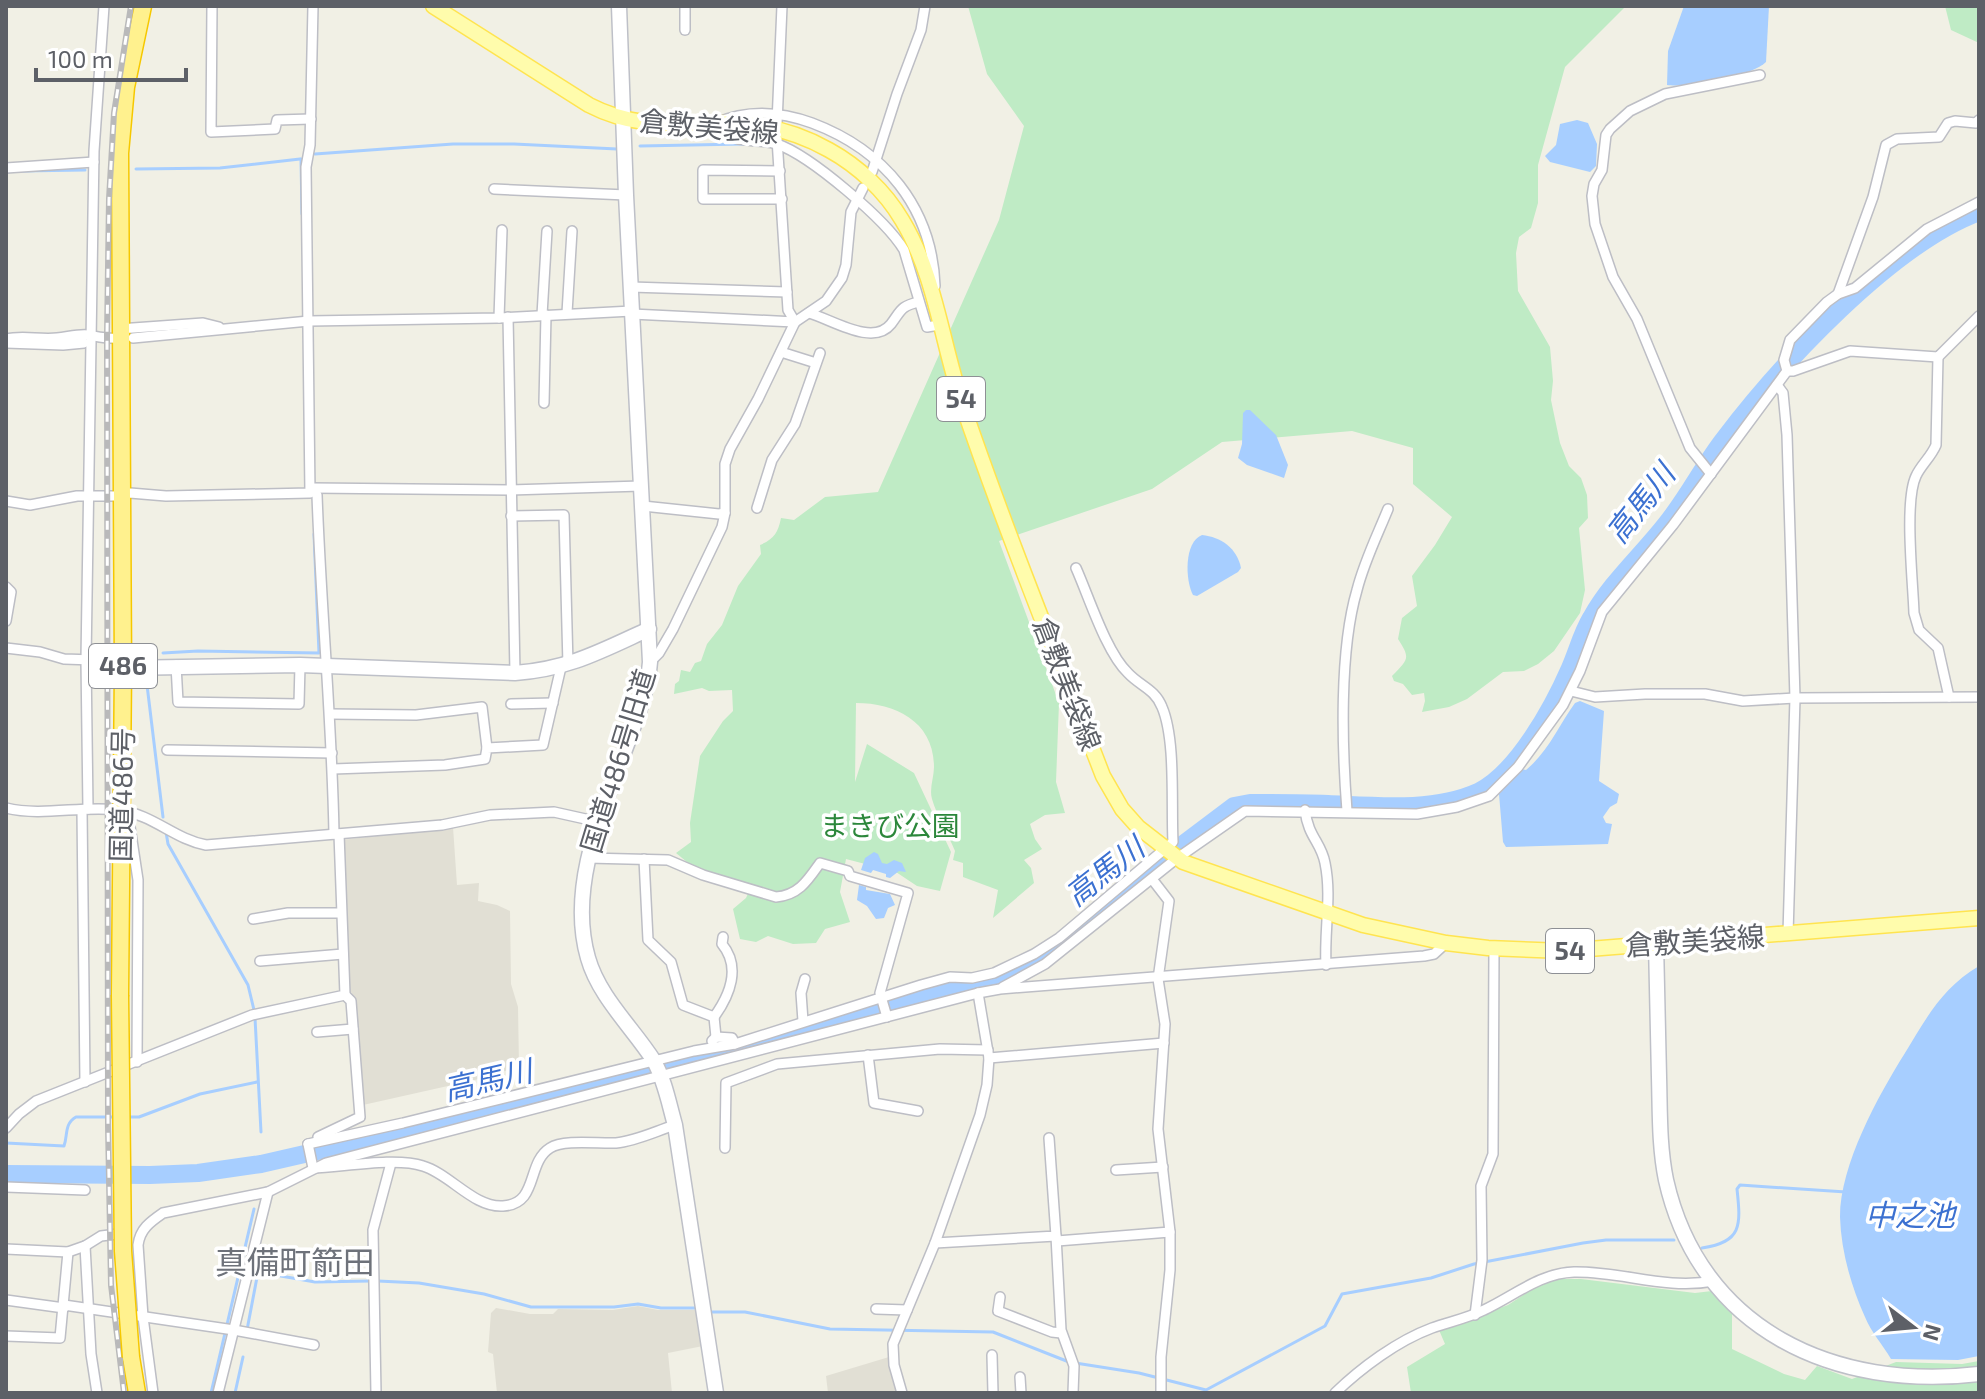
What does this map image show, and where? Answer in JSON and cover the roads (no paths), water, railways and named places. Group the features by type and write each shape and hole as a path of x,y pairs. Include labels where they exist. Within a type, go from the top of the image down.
{"highway":[{"name":"国道486号","path":"137,1393 131,1357 123,1251 120,495 124,335 120,153 126,87 143,6"}],"main road":[{"name":"倉敷美袋線","path":"433,6 589,105 623,120 647,124 756,125 792,133 827,149 865,176 893,206 922,259 961,398 1008,535 1103,776 1122,809 1170,854 1211,874 1363,925 1446,943 1494,948 1564,951 1979,918"}],"street":[{"path":"85,1082 86,660 90,497 87,339 104,6"},
{"path":"212,6 211,132 275,129 277,120 311,119"},
{"path":"310,492 306,167 311,119 313,6"},
{"name":"国道486号旧道","path":"619,6 650,662 645,694 588,858 583,921 588,961 607,995 657,1068 675,1125 716,1393"},
{"path":"685,6 685,30"},
{"path":"777,118 782,6"},
{"path":"872,172 921,30 925,6"},
{"path":"1711,474 1690,448 1637,319 1613,277 1595,224 1592,196 1594,184 1602,170 1606,135 1630,111 1665,94 1760,75"},
{"path":"935,310 932,251 920,218 906,195 865,148 837,132 803,120 737,114 716,123 730,137 777,141 857,200 897,239 904,250 927,327 939,325"},
{"path":"1838,294 1873,197 1886,145 1897,139 1939,137 1948,123 1976,123 1979,120"},
{"path":"777,141 788,310 795,322"},
{"path":"6,168 94,162"},
{"path":"780,171 703,170 703,199 782,199"},
{"path":"650,662 673,629 722,527 728,456 795,322 826,301 842,278 851,212 863,188"},
{"path":"494,189 626,195"},
{"path":"1787,371 1784,360 1790,340 1838,294 1855,288 1927,229 1979,202"},
{"path":"502,230 503,318 512,421 510,490 515,673"},
{"path":"544,403 547,231"},
{"path":"567,313 572,231"},
{"path":"631,287 787,292"},
{"path":"809,313 866,334 880,332 890,325 897,312 919,302"},
{"path":"124,335 306,322 503,318 567,313 632,312 795,322"},
{"path":"1949,697 1938,648 1919,630 1914,613 1910,494 1916,474 1936,445 1938,357 1979,316"},
{"path":"6,341 104,340 203,323 227,329"},
{"path":"1787,371 1850,351 1938,357"},
{"path":"781,352 816,363"},
{"path":"757,508 772,460 795,424 820,353"},
{"path":"308,1146 657,1068 885,1008 950,977 972,978 1010,968 1059,938 1170,854 1245,811 1347,807 1417,814 1449,809 1489,796 1518,767 1571,691 1602,612 1711,474 1787,371"},
{"path":"1777,385 1783,393 1787,435 1795,698 1788,934"},
{"path":"6,501 30,505 77,496 641,486"},
{"path":"308,1146 360,1117 351,1001 345,995 317,495 310,492"},
{"path":"643,506 725,513"},
{"path":"1347,807 1344,679 1350,621 1357,590 1388,509"},
{"path":"487,748 543,745 564,666 564,515 511,516"},
{"path":"1000,989 1045,964 1152,879 1170,854 1173,842 1169,732 1162,705 1150,688 1128,674 1113,652 1076,568"},
{"path":"6,587 11,592 6,621"},
{"path":"6,648 40,652 64,659 123,664 300,665 515,673 564,666 649,629"},
{"path":"176,665 178,702 299,704 300,665"},
{"path":"1571,691 1595,697 1690,694 1743,701 1979,697"},
{"path":"511,704 553,703"},
{"path":"330,714 416,715 482,707 487,748 485,759 445,765 333,769"},
{"path":"167,750 332,753"},
{"path":"6,808 36,813 121,810 150,818 185,839 206,845 442,825 490,815 540,812 599,822"},
{"path":"121,810 130,827 138,880 137,1062"},
{"path":"1305,810 1307,826 1325,861 1329,886 1326,965"},
{"path":"588,858 668,860 703,875 776,897 787,896 805,884 820,863 848,871 850,876 908,893 880,993 885,1008"},
{"path":"644,859 648,940 671,962 683,1005 714,1017"},
{"path":"1152,879 1169,901 1158,979 1165,1024 1158,1129 1170,1232 1161,1393"},
{"path":"253,919 288,913 341,913"},
{"path":"716,1037 714,1017 728,996 733,963 722,944 723,937"},
{"path":"694,1051 735,1044 803,1021 1000,989 1424,956 1434,954 1446,943"},
{"path":"1656,943 1664,1168 1684,1233 1714,1281 1755,1323 1819,1360 1901,1378 1979,1374"},
{"path":"1475,1315 1482,1262 1481,1186 1493,1154 1494,948"},
{"path":"260,961 343,954"},
{"path":"803,1021 801,993 805,979"},
{"path":"902,1393 892,1353 897,1332 974,1140 987,1085 989,1054 978,993"},
{"path":"6,1128 36,1101 255,1014 345,995"},
{"path":"317,1032 353,1029"},
{"path":"153,1393 143,1317 139,1235 163,1213 268,1192 312,1166 585,1097 657,1068 716,1037 732,1038 735,1044"},
{"path":"725,1148 726,1083 777,1064 940,1049 989,1054 1164,1043"},
{"path":"868,1055 874,1103 918,1111"},
{"path":"312,1166 405,1162 422,1165 451,1179 478,1199 501,1207 522,1200 539,1162 550,1148 564,1144 619,1143 675,1125"},
{"path":"1049,1138 1061,1333 1074,1363 1073,1393"},
{"path":"308,1146 312,1166"},
{"path":"376,1393 373,1230 391,1163"},
{"path":"1116,1170 1163,1167"},
{"path":"6,1187 85,1190"},
{"path":"218,1393 268,1192"},
{"path":"935,1243 1170,1232"},
{"path":"6,1249 68,1252 101,1236 139,1235"},
{"path":"85,1246 97,1393"},
{"path":"6,1336 60,1338 68,1252"},
{"path":"1335,1393 1410,1339 1430,1329 1475,1315 1556,1273 1578,1272 1690,1286 1714,1281"},
{"path":"1000,1297 998,1311 1061,1333"},
{"path":"6,1300 88,1308 314,1345"},
{"path":"876,1309 907,1310"},
{"path":"992,1355 993,1393"},
{"path":"1020,1377 1021,1393"}],"water":[{"path":"1684,6 1769,6 1766,62 1747,72 1719,80 1667,85 1668,51"},
{"path":"1577,120 1588,123 1597,144 1596,166 1590,172 1550,162 1545,156 1556,145 1560,124"},
{"path":"1250,410 1276,435 1288,465 1284,478 1247,465 1238,458 1242,444 1243,413"},
{"path":"1202,535 1216,538 1227,545 1236,555 1241,568 1197,596 1190,588 1188,562 1192,545"},
{"path":"1580,701 1604,711 1599,781 1619,794 1617,803 1603,817 1606,823 1612,824 1608,844 1506,847 1499,794 1521,769 1526,770 1541,755 1575,703"},
{"path":"874,852 882,863 894,860 902,863 906,872 899,871 890,878 873,870 871,873 861,870 865,858"},
{"path":"859,885 866,887 866,890 890,894 895,905 888,908 884,918 876,919 867,906 857,900"},
{"name":"中之池","path":"1979,966 1979,1356 1958,1360 1891,1359 1868,1323 1848,1268 1840,1217 1846,1175 1873,1110 1921,1027 1945,994"}],"waterway":[{"path":"315,154 453,144 617,149"},
{"path":"640,146 743,144"},
{"path":"136,169 220,168 300,159"},
{"path":"301,159 302,214"},
{"path":"21,171 85,170"},
{"name":"高馬川","path":"6,1174 150,1175 198,1173 261,1164 540,1100 746,1048 918,999 993,982 1033,963 1063,943 1153,867 1234,806 1250,803 1424,805 1443,803 1478,792 1506,770 1532,738 1563,684 1599,605 1666,524 1748,409 1807,343 1875,279 1945,228 1979,212"},
{"path":"163,653 319,653 314,534"},
{"path":"147,685 163,817"},
{"path":"166,832 168,844 248,985 254,1010"},
{"path":"255,1018 261,1132"},
{"path":"126,1117 139,1117 200,1094 257,1082"},
{"path":"6,1143 64,1146 68,1126 76,1117 115,1117"},
{"name":"高馬川","path":"260,1168 261,1160"},
{"path":"1702,1248 1725,1241 1736,1230 1739,1213 1737,1189 1740,1185 1846,1192"},
{"path":"211,1393 254,1209"},
{"path":"711,1312 745,1312 830,1329 993,1332 1069,1362 1139,1373 1206,1390 1325,1326 1342,1294 1431,1278 1474,1264 1583,1243 1674,1240"},
{"path":"247,1330 258,1272 315,1282 370,1281"},
{"path":"378,1281 419,1283 484,1294 531,1307 638,1304 695,1308"},
{"path":"235,1393 243,1357"}],"railway":[{"path":"124,1393 111,1285 108,1126 107,335 114,113 131,6"}],"district":[{"name":"真備町箭田","path":"295,1263"}],"park label":[{"name":"まきび公園","path":"890,826"}]}
